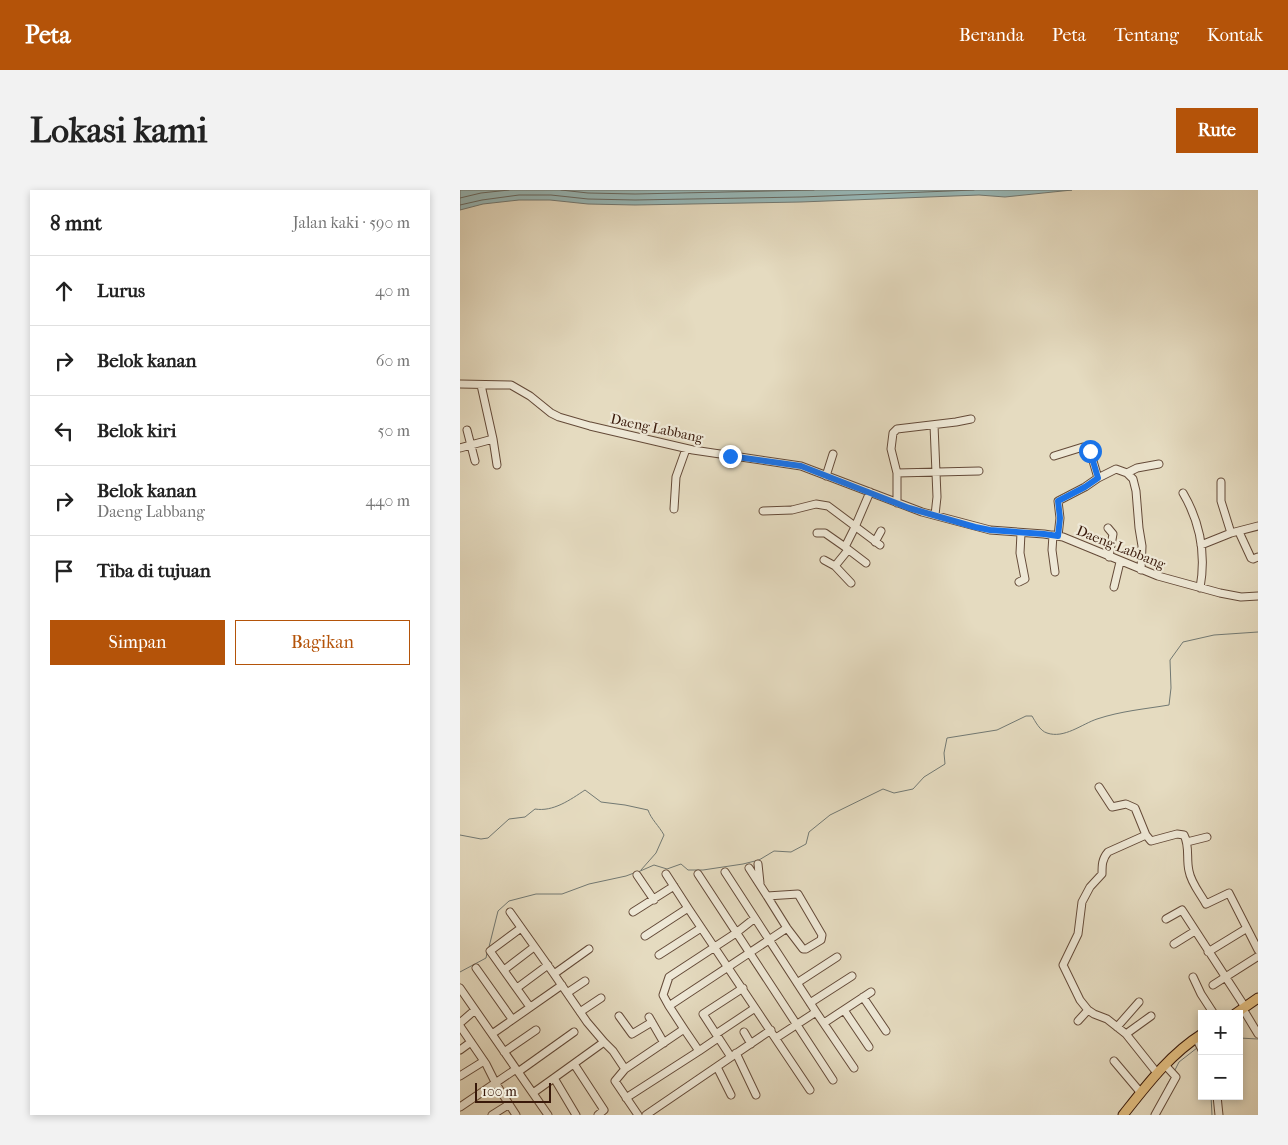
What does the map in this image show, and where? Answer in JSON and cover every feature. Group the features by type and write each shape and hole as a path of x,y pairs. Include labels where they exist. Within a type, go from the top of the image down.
{"main road":[{"path":"1241,1010 1258,998"},
{"path":"1128,1113 1141,1093 1158,1073 1169,1071 1176,1053 1198,1044"}],"street":[{"name":"Daeng Labbang","path":"460,384 511,385 559,417 614,432 686,448 807,468 897,503 935,515 990,530 1056,536 1076,541 1141,570 1200,588 1241,597 1258,596"},
{"path":"481,385 494,439 497,465"},
{"path":"897,503 897,473 891,449 895,430 971,419"},
{"path":"934,425 937,497 935,515"},
{"path":"467,430 475,461"},
{"path":"460,448 494,439"},
{"path":"1054,456 1083,447 1087,448 1091,454 1098,478"},
{"path":"674,509 676,477 686,448"},
{"path":"826,476 833,454"},
{"path":"1128,473 1137,468 1159,464"},
{"path":"1055,572 1052,550 1060,518 1058,501 1116,469 1128,473 1133,479 1136,491 1142,546 1141,570"},
{"path":"897,473 979,471"},
{"path":"1221,482 1221,501 1235,532 1251,558 1258,557"},
{"path":"835,566 846,548 870,492"},
{"path":"1183,493 1193,512 1201,544 1203,562 1200,588"},
{"path":"763,511 792,510 822,504 836,511 878,544 881,531"},
{"path":"1201,544 1258,526"},
{"path":"1108,528 1113,534 1109,557"},
{"path":"1019,582 1024,581 1025,576 1020,553 1020,532"},
{"path":"817,533 825,533 866,563"},
{"path":"824,560 835,566 851,583"},
{"path":"1114,587 1120,562"},
{"path":"1099,787 1112,807 1126,804 1135,808 1146,836 1151,841 1182,834 1186,838 1189,872 1192,881 1206,904 1229,893 1257,954 1213,985"},
{"path":"1146,836 1108,852 1102,862 1102,874 1090,887 1082,902 1078,934 1063,965 1080,1000 1088,1010 1107,1019 1126,1034 1158,1073"},
{"path":"1187,842 1207,837"},
{"path":"758,864 760,885"},
{"path":"750,868 760,885 787,928 804,949 822,938 822,934 798,894 767,896"},
{"path":"725,872 854,1068"},
{"path":"666,874 810,1090"},
{"path":"698,874 833,1080"},
{"path":"637,875 654,900"},
{"path":"633,912 674,886"},
{"path":"645,936 688,908"},
{"path":"1166,919 1182,910 1224,977 1241,1010"},
{"path":"510,912 580,1012 625,1069"},
{"path":"699,1051 663,995 668,978 736,933 755,918"},
{"path":"521,928 490,951 530,1007"},
{"path":"659,955 701,928"},
{"path":"669,1006 787,928"},
{"path":"1208,952 1244,930"},
{"path":"1174,944 1194,931"},
{"path":"504,970 534,947"},
{"path":"554,974 589,949"},
{"path":"797,983 837,957"},
{"path":"517,988 548,965"},
{"path":"476,968 512,1020"},
{"path":"810,1003 852,976"},
{"path":"1193,976 1201,994 1211,1010"},
{"path":"567,992 585,981"},
{"path":"492,1034 562,985"},
{"path":"460,988 548,1115"},
{"path":"743,988 703,1014 717,1036 734,1055 756,1095"},
{"path":"824,1023 870,992"},
{"path":"864,996 886,1031"},
{"path":"580,1012 601,998"},
{"path":"1117,1027 1139,1002"},
{"path":"626,1098 699,1051 755,1008"},
{"path":"475,1010 460,1025 484,1061 508,1105 516,1115"},
{"path":"844,1010 869,1047"},
{"path":"1078,1021 1088,1010"},
{"path":"776,1038 816,1012"},
{"path":"1243,1013 1258,1034"},
{"path":"619,1016 632,1034 650,1020 664,1043"},
{"path":"1126,1034 1151,1016"},
{"path":"638,1115 614,1081 625,1069 684,1029"},
{"path":"504,1052 536,1030"},
{"path":"646,1115 771,1030"},
{"path":"460,1107 574,1032"},
{"path":"744,1032 751,1044"},
{"path":"460,1050 471,1042"},
{"path":"533,1093 604,1042"},
{"path":"460,1076 484,1061"},
{"path":"1114,1061 1141,1093"},
{"path":"574,1064 603,1114"},
{"path":"718,1067 732,1095"},
{"path":"1156,1115 1176,1077 1169,1071"},
{"path":"554,1078 576,1115"},
{"path":"1217,1100 1219,1115"},
{"path":"492,1115 508,1105"}],"water":[{"path":"460,190 1072,190 1005,197 979,195 801,202 635,205 519,200 483,204 460,210"}],"waterway":[{"path":"638,872 654,865 667,869 681,864 688,870 703,870 759,860 774,851 791,852 806,844 809,832 830,815 883,789 894,793 913,789 924,777 945,764 944,753 947,738 997,730 1026,716 1032,716 1044,732 1060,734 1106,716 1169,705 1171,688 1170,660 1183,642 1214,635 1258,632"},
{"path":"460,835 481,839 488,838 509,819 525,817 535,809 555,807 585,790 601,802 648,810 664,835 656,853 641,870"},
{"path":"489,947 498,911 509,901 536,894 562,894 589,884 634,873"},
{"path":"460,972 486,958 487,953"},
{"path":"1243,1038 1258,1039"},
{"path":"1174,1072 1179,1062 1197,1048"},
{"path":"1167,1085 1171,1078"},
{"path":"1211,1100 1212,1115"}],"route":[{"path":"730,456 801,466 909,508 975,527 1058,536 1060,518 1058,501 1098,478 1090,451"}]}
